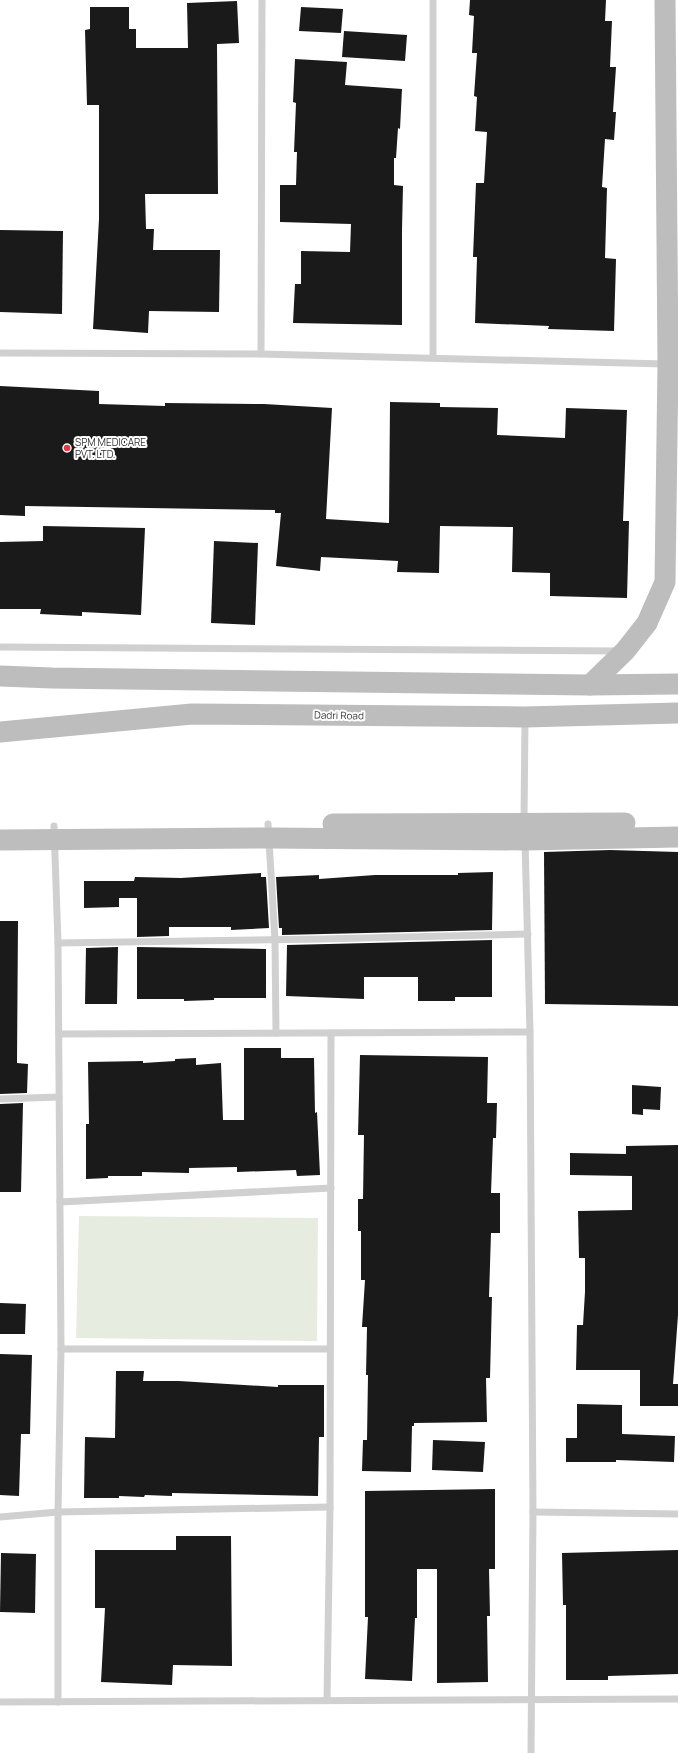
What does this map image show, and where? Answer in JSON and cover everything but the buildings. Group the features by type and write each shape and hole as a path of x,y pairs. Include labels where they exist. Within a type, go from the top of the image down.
{"street":[{"path":"590,685 625,651 646,622 665,582 668,364 665,0"},
{"path":"0,676 52,678 590,685 678,684"},
{"path":"0,681 52,678"},
{"name":"Dadri Road","path":"3,731 192,714 525,717 678,713"},
{"path":"525,832 678,823"},
{"path":"0,826 55,833"},
{"path":"0,840 55,833 269,831 525,832 678,836"}],"lane":[{"path":"261,354 262,0"},
{"path":"433,0 433,358"},
{"path":"0,353 261,354 668,364"},
{"path":"0,647 625,651"},
{"path":"525,717 525,832 530,1032 533,1512 531,1753"},
{"path":"269,831 275,940 276,1034"},
{"path":"55,833 58,943 61,1349 58,1512 58,1702"},
{"path":"58,943 528,934"},
{"path":"58,1034 530,1032"},
{"path":"327,1700 330,1507 331,1033"},
{"path":"0,1099 59,1097"},
{"path":"60,1202 331,1188"},
{"path":"61,1349 330,1349"},
{"path":"0,1517 58,1512 330,1507"},
{"path":"533,1512 678,1514"},
{"path":"0,1702 678,1699"}],"shaded area":[{"path":"79,1216 318,1218 317,1341 76,1338"}],"place":[{"name":"SPM MEDICARE PVT. LTD.","path":"67,448"}]}
